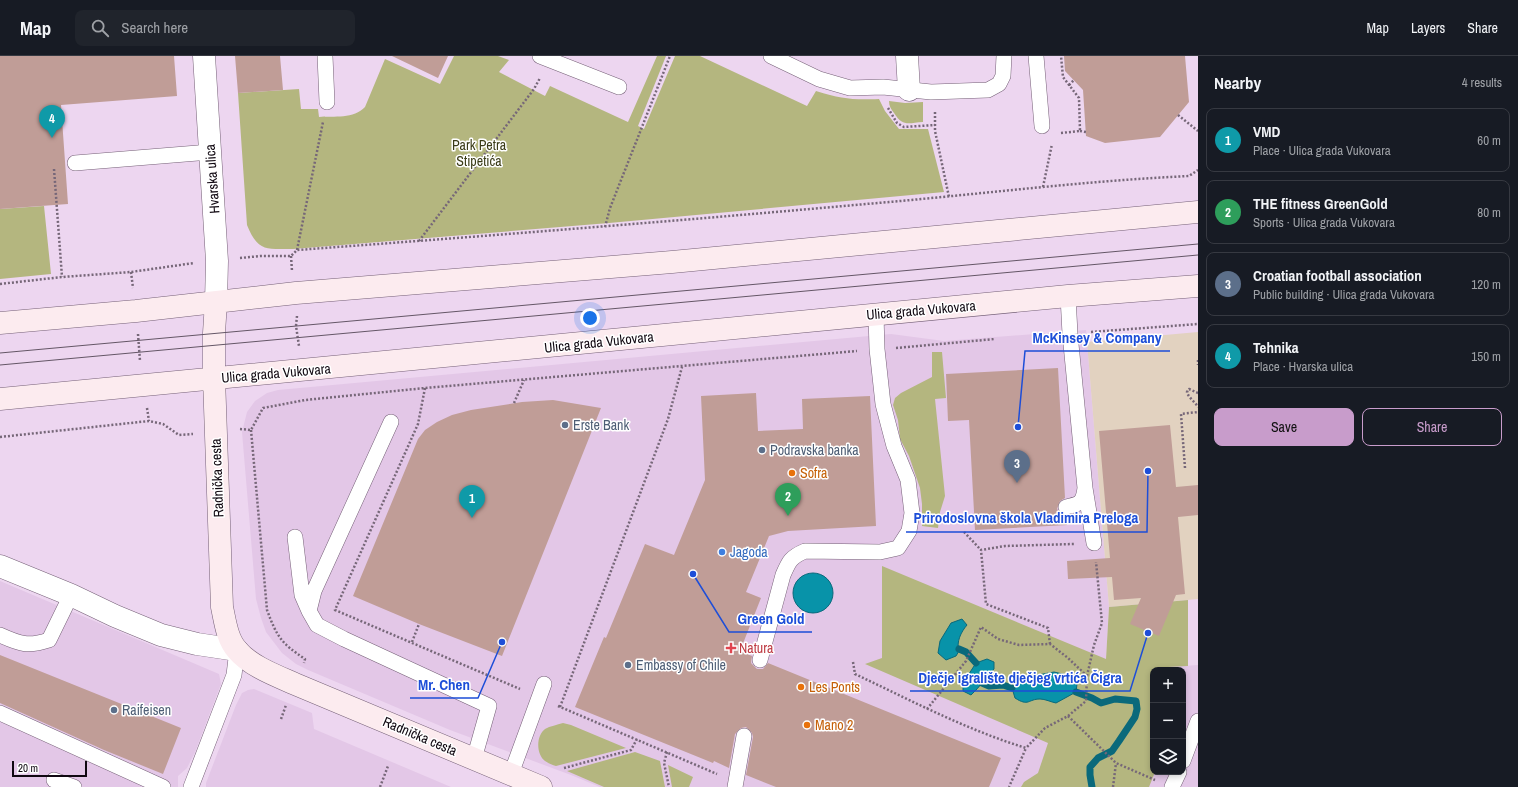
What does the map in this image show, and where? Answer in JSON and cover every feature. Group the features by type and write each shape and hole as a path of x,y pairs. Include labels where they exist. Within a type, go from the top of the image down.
{"main road":[{"path":"0,323 136,311 302,293 680,261 1198,212"},
{"name":"Ulica grada Vukovara","path":"0,399 1068,296 1198,286"},
{"name":"Radnička cesta","path":"216,302 214,378 222,607 227,631 237,650 257,667 270,673 541,787"}],"street":[{"name":"Hvarska ulica","path":"204,56 217,261 216,302"},
{"path":"907,56 909,90"},
{"path":"0,566 71,595 115,616 161,635 197,644 237,650"}],"lane":[{"path":"325,56 327,102"},
{"path":"771,56 819,79 850,88 883,87 931,92 988,90 999,84 1003,76 1004,56"},
{"path":"1036,56 1044,130"},
{"path":"545,58 619,87"},
{"path":"75,163 210,152"},
{"path":"1068,296 1070,334 1085,488 1094,543"},
{"path":"760,660 783,575 788,563 794,556 805,551 880,552 898,548 909,531 912,512 908,480 894,446 883,404 877,349 876,315"},
{"path":"309,610 314,591 391,422"},
{"path":"1066,507 1077,505 1083,499 1085,488"},
{"path":"295,537 302,595 317,625 489,706 474,759"},
{"path":"0,635 14,641 34,645 48,640 71,595"},
{"path":"191,787 234,675 237,650"},
{"path":"511,774 541,691"},
{"path":"0,713 163,787"},
{"path":"1186,753 1198,721"},
{"path":"736,785 744,736"},
{"path":"54,780 74,787"}],"path":[{"path":"605,227 610,208 670,56"},
{"path":"1061,56 1063,77 1079,98 1080,131"},
{"path":"419,241 534,89 545,58"},
{"path":"1069,85 1074,80"},
{"path":"291,263 291,256 296,250 327,102"},
{"path":"886,103 897,123 904,127 935,126"},
{"path":"936,110 935,131 949,197"},
{"path":"1178,115 1198,131"},
{"path":"1044,130 1086,132"},
{"path":"1043,187 1052,143 1044,130"},
{"path":"54,162 62,277"},
{"path":"296,250 605,227 949,197 1043,187 1189,176 1198,170"},
{"path":"248,258 261,256 291,256"},
{"path":"0,284 62,277 131,272 186,264"},
{"path":"131,272 133,291"},
{"path":"297,312 296,326 298,342"},
{"path":"1091,332 1198,324"},
{"path":"138,335 141,367"},
{"path":"955,343 995,340"},
{"path":"305,659 287,647 274,631 267,610 251,430 263,408 305,400 425,388 769,359"},
{"path":"1198,360 1198,365"},
{"path":"560,707 668,419 682,367"},
{"path":"514,403 524,379"},
{"path":"425,388 418,424 335,610 412,642 541,691 560,707 667,752 736,785"},
{"path":"1198,393 1189,389 1187,392 1198,407"},
{"path":"1185,468 1181,414 1198,412"},
{"path":"148,414 149,421"},
{"path":"0,437 149,421 163,424 179,435 190,434"},
{"path":"239,428 251,430"},
{"path":"964,532 981,550 986,604 1048,628 1050,644"},
{"path":"981,550 1005,546 1094,543 1102,623 1094,645 1087,676 1086,700 1068,716 1046,728 1026,748 1010,787"},
{"path":"412,642 419,624"},
{"path":"928,709 966,661 980,627 998,640 1019,645 1050,644 1087,676"},
{"path":"853,662 855,674 928,709 1003,741 1026,748"},
{"path":"281,719 288,701"},
{"path":"1068,716 1116,763 1158,781"},
{"path":"564,768 631,750 637,740"},
{"path":"667,752 664,763 668,787"},
{"path":"1113,787 1116,763"},
{"path":"380,787 388,766"}],"shaded area":[{"path":"1086,330 1109,607 1106,659 1168,667 1198,665 1198,787 600,787 450,730 308,670 296,664 282,653 266,632 256,599 242,432 247,412 255,401 267,393 278,390 891,334 944,341"},
{"path":"1198,332 1198,599 1109,607 1087,342"},
{"path":"0,581 219,674 221,684 195,752 187,768 178,776 178,787 0,787"},
{"path":"254,689 312,713 314,729 451,787 206,787 206,783 236,705 242,693"}],"green space":[{"name":"Park Petra Stipetića","path":"454,56 498,56 509,60 499,72 545,96 550,86 628,122 657,56 666,56 638,126 644,129 675,56 700,56 807,106 816,91 847,98 879,99 885,111 899,129 928,129 944,192 609,223 293,249 269,249 259,244 255,240 247,225 238,93 299,89 301,109 318,109 319,117 350,115 365,107 385,59 440,84"},
{"path":"889,101 905,103 923,102 923,122 903,122 891,109"},
{"path":"44,206 51,274 0,279 0,209"},
{"path":"932,352 942,352 946,398 935,399 945,496 940,512 938,528 922,526 920,488 909,456 900,439 898,420 893,405 895,398 901,393 932,377"},
{"path":"882,566 1106,659 1109,607 1188,600 1188,666 1150,667 1150,775 1154,775 1149,787 1021,787 1024,782 1038,773 1048,743 865,664 882,658"},
{"path":"563,723 626,748 556,766 552,765 545,761 540,754 538,745 540,736 545,729"},
{"path":"635,752 660,761 665,787 604,787 567,771"},
{"path":"668,765 693,777 689,787 672,787"}],"water":[{"path":"817,573 824,576 830,582 833,593 832,601 824,610 817,613 809,613 802,610 794,601 793,589 796,582 805,574"},
{"path":"962,619 967,625 960,637 958,644 959,651 956,656 946,660 938,653 940,641 951,623"},
{"path":"987,659 994,662 994,669 971,695 963,691 963,683 976,663"},
{"path":"1054,672 1071,676 1077,684 1076,692 1056,703 1044,699 1023,702 1015,698 1012,688 1020,681 1026,678"}],"building":[{"path":"0,56 174,56 177,96 61,105 68,204 0,209"},
{"path":"235,56 280,56 283,90 238,93"},
{"path":"392,56 448,56 438,78"},
{"path":"1064,56 1185,56 1189,102 1160,137 1105,143 1086,136 1083,90 1065,71"},
{"path":"1058,368 1065,498 1060,501 1057,509 1060,513 1066,516 1067,525 975,530 969,420 948,421 946,374"},
{"path":"756,393 758,431 803,429 802,399 870,396 876,526 788,531 769,536 746,592 761,598 740,651 752,656 751,663 757,669 763,669 768,663 1001,758 989,787 776,787 746,775 753,737 752,733 746,727 741,728 735,734 729,768 714,761 713,763 575,707 604,637 606,638 645,544 674,555 705,480 701,396"},
{"path":"553,400 601,408 502,656 419,624 353,596 418,439 425,430 452,415 471,410 522,402"},
{"path":"1170,425 1176,487 1198,485 1198,515 1178,517 1185,594 1176,595 1159,636 1130,624 1141,598 1114,600 1112,577 1068,579 1067,561 1110,558 1099,431"},
{"path":"0,655 181,728 163,774 104,750 0,703"}],"waterway":[{"path":"959,649 966,652 976,663"},
{"path":"982,683 989,686 1003,685 1012,688"},
{"path":"1076,692 1101,703 1115,699 1136,701 1137,709 1135,717 1119,741 1112,751 1098,758 1090,767 1092,787"}],"tram line":[{"path":"0,353 1198,244"},
{"path":"0,365 1198,255"}],"place":[{"name":"Tehnika","path":"52,138"},
{"name":"Erste Bank","path":"565,425"},
{"name":"McKinsey & Company","path":"1018,427"},
{"name":"Podravska banka","path":"762,450"},
{"name":"Prirodoslovna škola Vladimira Preloga","path":"1148,471"},
{"name":"Sofra","path":"792,473"},
{"name":"Croatian football association","path":"1017,483"},
{"name":"THE fitness GreenGold","path":"788,516"},
{"name":"VMD","path":"472,518"},
{"name":"Jagoda","path":"722,552"},
{"name":"Green Gold","path":"693,574"},
{"name":"Dječje igralište dječjeg vrtića Čigra","path":"1148,633"},
{"name":"Mr. Chen","path":"502,642"},
{"name":"Natura","path":"731,648"},
{"name":"Embassy of Chile","path":"628,665"},
{"name":"Les Ponts","path":"801,687"},
{"name":"Raifeisen","path":"114,710"},
{"name":"Mano 2","path":"807,725"}]}
